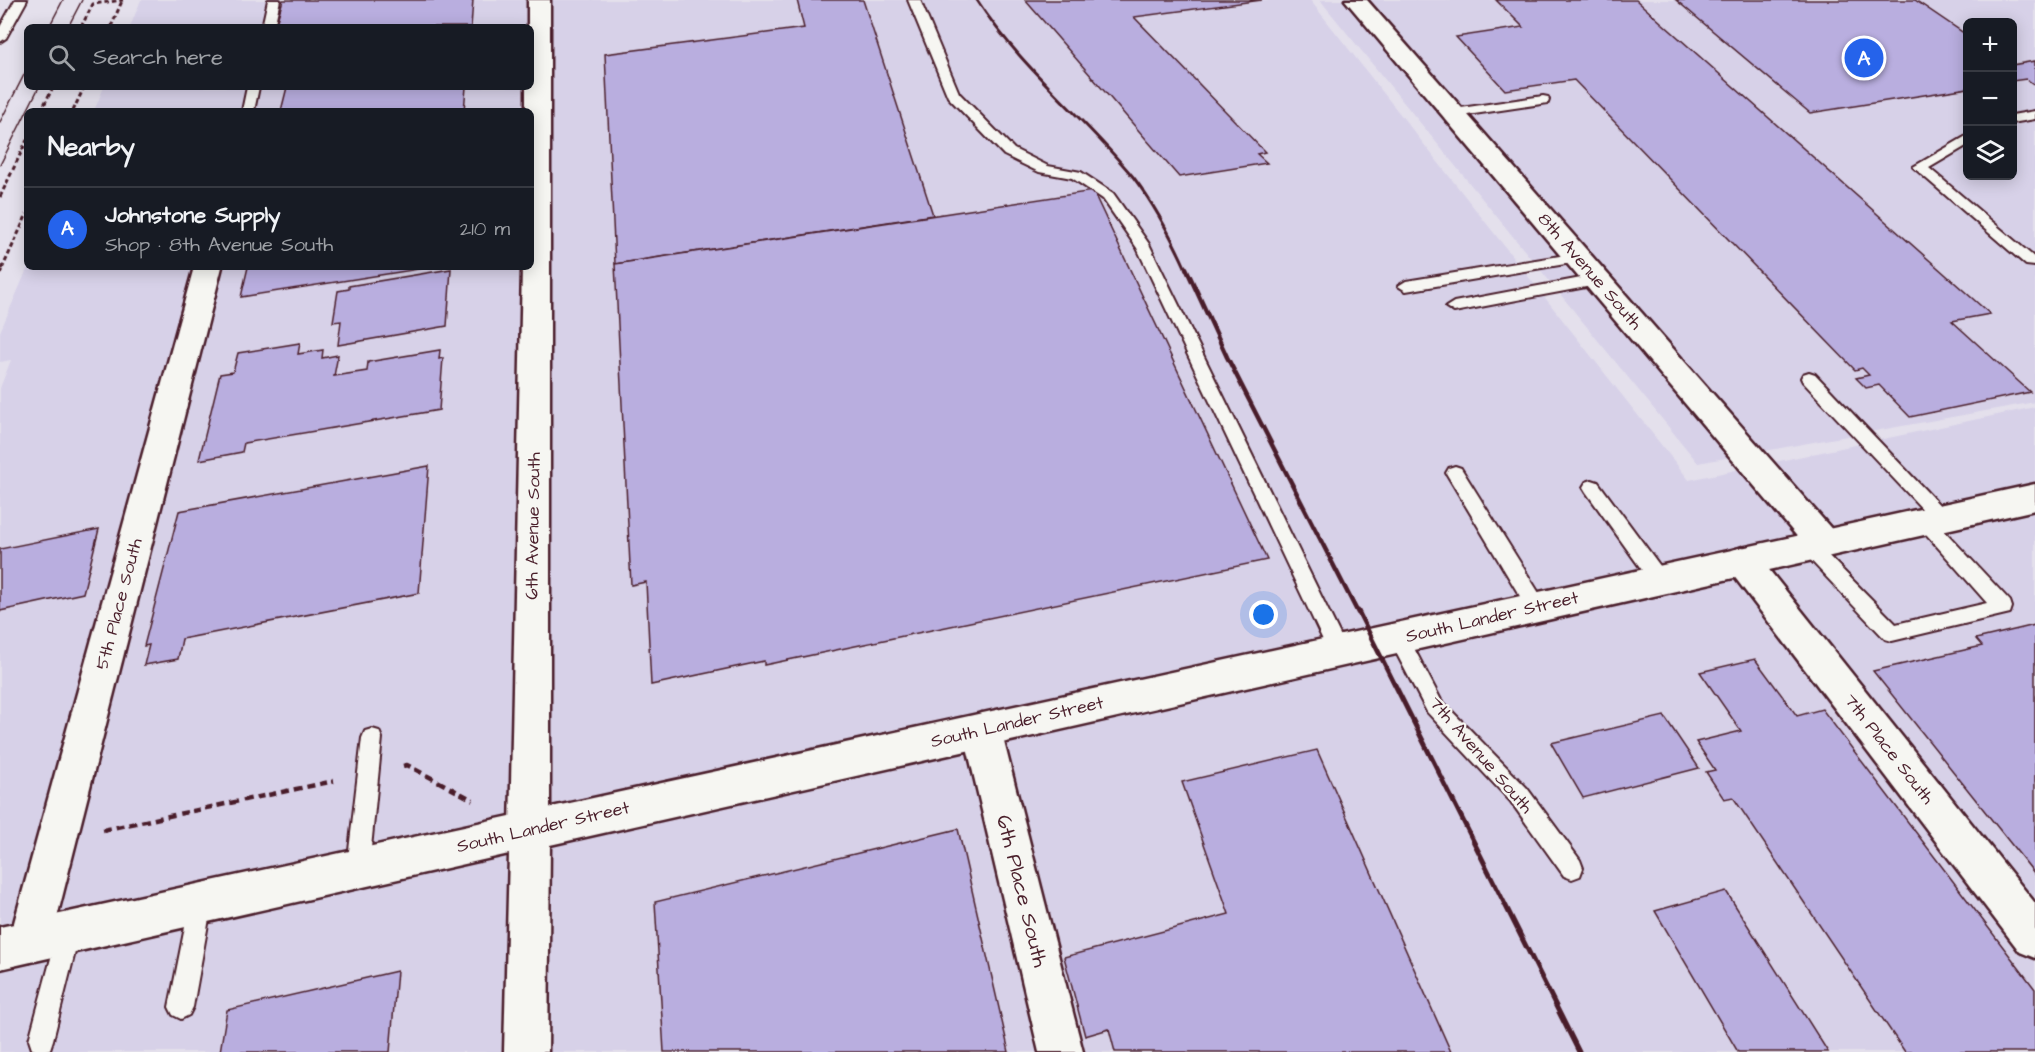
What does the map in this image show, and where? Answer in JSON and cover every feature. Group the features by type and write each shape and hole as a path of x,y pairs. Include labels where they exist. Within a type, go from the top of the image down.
{"street":[{"name":"6th Avenue South","path":"534,141 538,0"},
{"name":"8th Avenue South","path":"1356,0 1597,280 1816,544"},
{"name":"5th Place South","path":"33,940 57,840 207,270"},
{"name":"6th Avenue South","path":"526,1052 530,830 533,270"},
{"name":"South Lander Street","path":"33,940 2035,497"},
{"name":"7th Place South","path":"1742,561 2035,937"},
{"name":"6th Place South","path":"982,730 1062,1052"}],"lane":[{"path":"0,38 21,0"},
{"path":"269,24 274,0"},
{"path":"914,0 953,94 1009,152 1044,169 1076,175 1108,196 1144,247 1338,651"},
{"path":"249,108 252,90"},
{"path":"1454,114 1543,100"},
{"path":"2017,119 2035,115"},
{"path":"1963,142 1920,167 2031,262"},
{"path":"1407,286 1578,258"},
{"path":"1454,307 1597,280"},
{"path":"1809,378 1933,519 2003,607 1892,633 1816,544"},
{"path":"1455,473 1537,607"},
{"path":"1592,487 1659,579"},
{"name":"7th Avenue South","path":"1398,637 1434,706 1519,795 1572,868"},
{"path":"358,868 372,738"},
{"path":"181,1007 201,902"},
{"path":"33,940 41,1040"}],"path":[{"path":"83,24 93,4 123,0"},
{"path":"112,24 123,0"},
{"path":"42,108 51,90"},
{"path":"74,108 83,90"},
{"path":"0,197 24,146"},
{"path":"0,274 24,221"},
{"path":"57,840 406,765 530,830"}],"shaded area":[{"path":"141,0 1310,0 1689,480 2035,407 2035,1052 0,1052 0,388 11,360 0,362 0,332 27,270 534,270 534,108 95,108 103,90 534,90 534,24 131,24"},
{"path":"1320,0 2035,0 2035,402 1698,463"}],"building":[{"path":"283,0 473,0 471,24 276,24"},
{"path":"797,0 863,0 933,215 615,264 605,54 804,28"},
{"path":"1025,0 1262,0 1134,17 1265,152 1257,154 1267,163 1179,177"},
{"path":"1496,0 1636,0 1990,314 1952,321 2030,392 1910,417 1879,385 1866,388 1856,378 1869,375 1862,368 1855,370 1574,80 1505,90 1456,37 1523,27"},
{"path":"1676,0 1915,0 1963,33 1963,89 1810,113"},
{"path":"2035,61 2035,85 2026,79 2017,80 2017,64"},
{"path":"286,90 466,90 464,108 282,108"},
{"path":"1093,191 1267,560 764,665 764,661 651,685 646,582 631,585 615,264"},
{"path":"247,270 412,270 241,297"},
{"path":"451,270 447,326 338,345 341,321 333,322 338,291 349,289 349,286"},
{"path":"300,343 298,354 323,350 322,358 338,355 334,376 367,371 368,362 440,350 439,359 443,358 439,410 244,443 242,452 199,460 220,374 233,372 238,353"},
{"path":"429,466 419,593 182,639 178,659 144,665 149,645 144,646 179,511"},
{"path":"99,529 83,593 0,611 0,549"},
{"path":"2035,625 2035,874 1873,671 1982,646 1976,639"},
{"path":"1755,659 1797,716 1822,709 2035,989 2035,1052 1905,1052 1733,797 1724,799 1706,772 1715,770 1696,742 1741,731 1700,672"},
{"path":"1664,716 1699,768 1583,798 1551,743"},
{"path":"1317,750 1451,1052 1115,1052 1109,1029 1085,1036 1064,957 1229,914 1182,782"},
{"path":"958,829 1009,1052 664,1052 655,902"},
{"path":"1726,891 1828,1052 1738,1052 1655,911"},
{"path":"397,971 390,1052 220,1052 227,1010"}],"tram line":[{"path":"51,24 63,0"},
{"path":"70,24 82,0"},
{"path":"0,122 24,75"},
{"path":"28,108 38,90"},
{"path":"0,165 24,117"}],"railway":[{"path":"977,0 1032,70 1134,178 1163,222 1186,269"},
{"path":"1186,268 1227,357 1358,613"},
{"path":"1358,611 1579,1052"}],"place":[{"name":"Johnstone Supply","path":"1864,58"}]}
